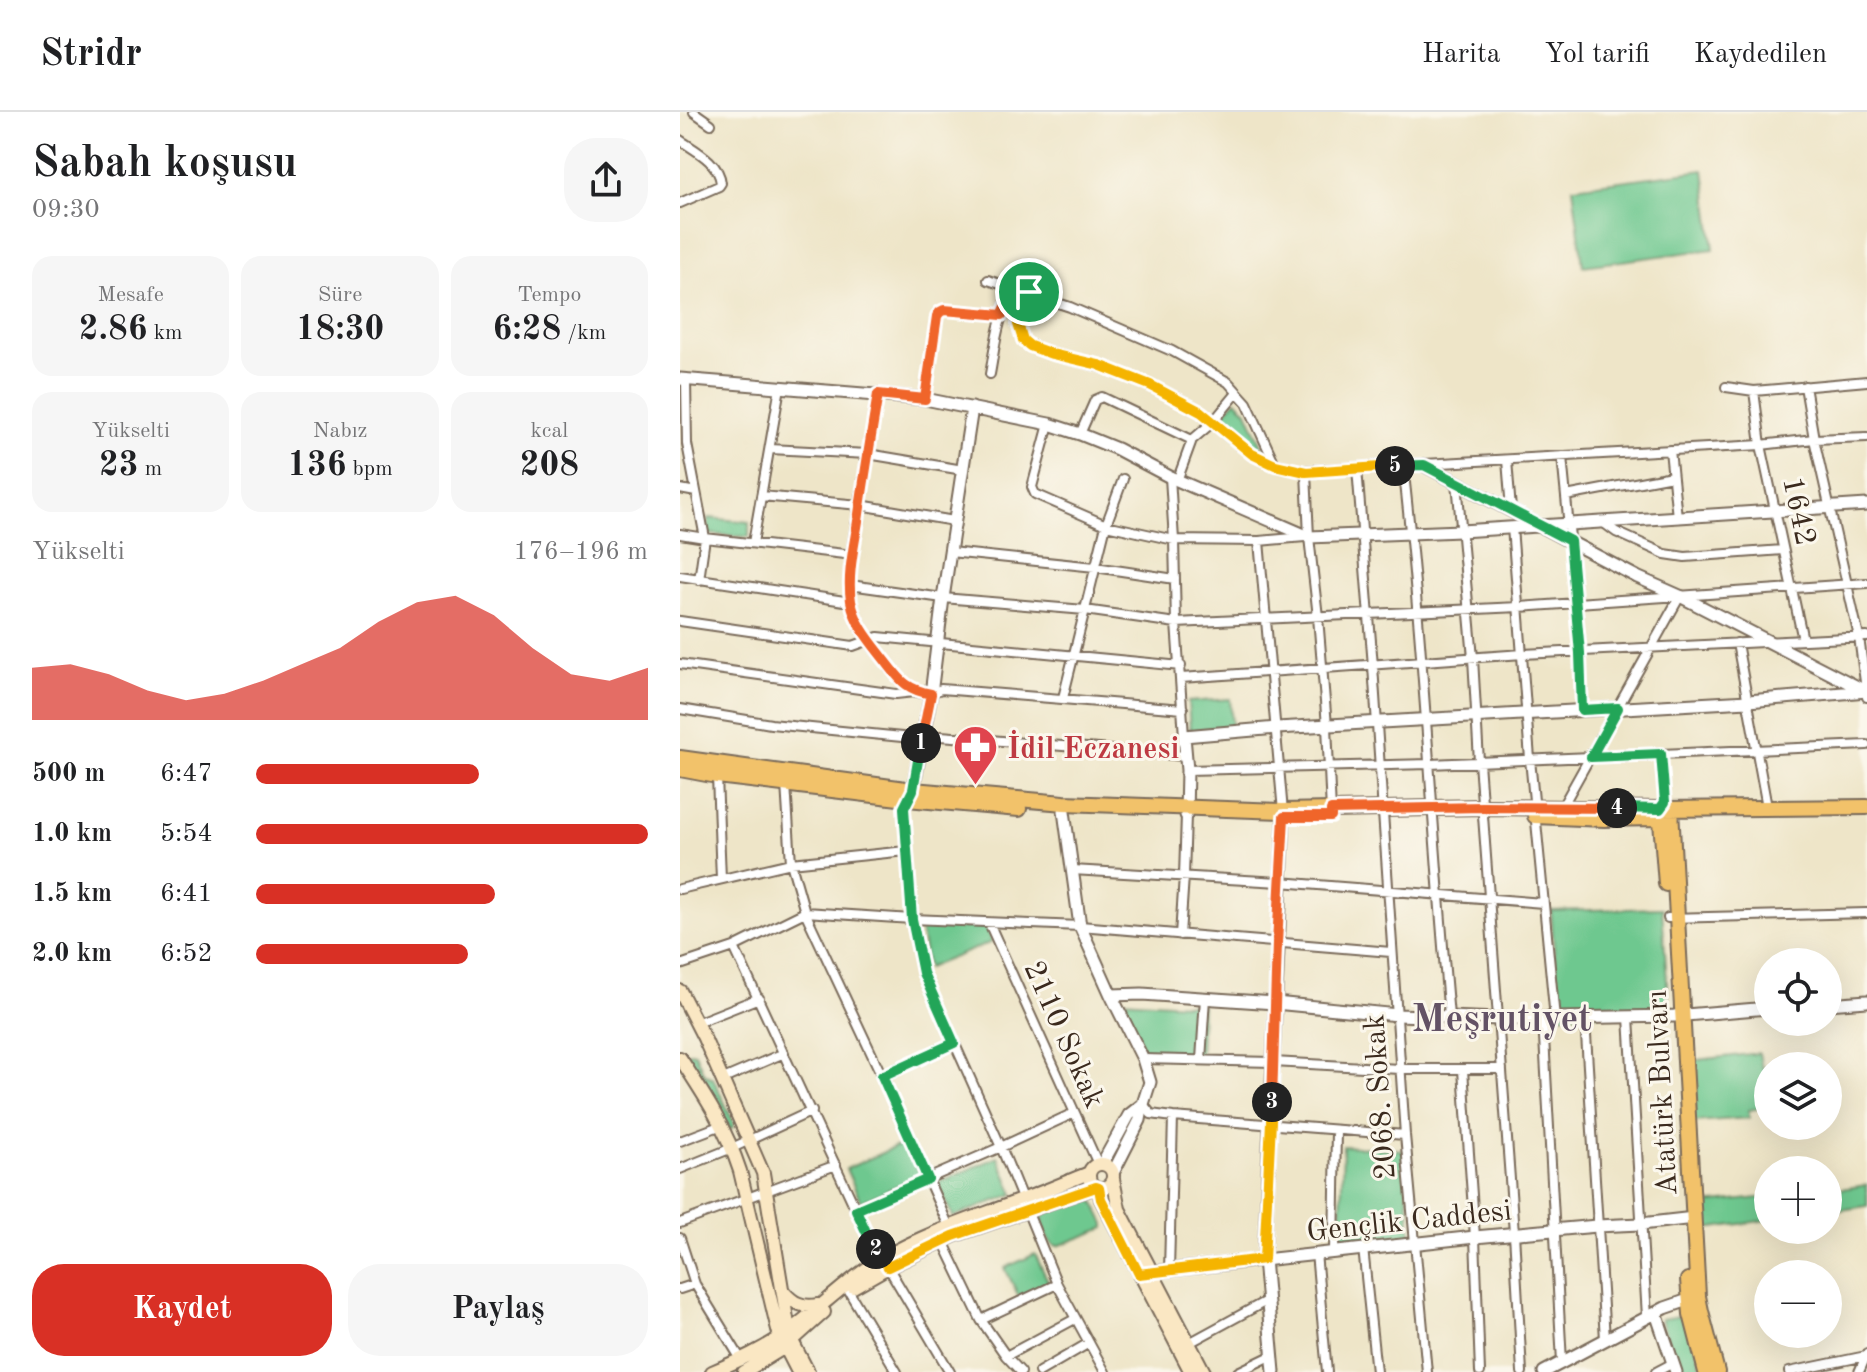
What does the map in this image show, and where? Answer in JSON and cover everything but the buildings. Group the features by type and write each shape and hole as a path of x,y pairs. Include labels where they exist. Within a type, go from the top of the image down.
{"main road":[{"path":"680,758 910,794 1064,811 1383,814 1483,810 1604,819 1666,811 1867,807"},
{"path":"680,769 786,784 1186,811"},
{"path":"1535,812 1562,807 1867,817"},
{"path":"1666,811 1694,1298 1706,1372"},
{"path":"680,991 763,1173 783,1291 786,1339 808,1372"},
{"path":"680,1058 722,1125 732,1148 798,1372"},
{"path":"1096,1167 1090,1181 1189,1343 1195,1370"},
{"path":"1025,1206 1096,1167 1110,1167 1119,1209 1144,1272 1195,1370"},
{"path":"786,1339 844,1285 885,1263 948,1234 1025,1206 1107,1187 1113,1176"},
{"path":"712,1372 744,1367 885,1263"},
{"path":"783,1291 800,1305 809,1307 821,1304"},
{"path":"1694,1298 1717,1372"}],"street":[{"path":"694,112 711,124"},
{"path":"680,140 713,165 721,178 719,186 686,196 680,203"},
{"path":"988,280 1070,307 1172,351 1228,382 1247,403 1275,465"},
{"path":"990,374 1002,315 1008,302 1017,293 1029,292"},
{"path":"1029,292 1018,324 1023,340 1030,346 1099,365 1150,385 1201,412 1252,454 1275,465 1306,472 1867,437"},
{"path":"925,399 940,312 1002,315"},
{"path":"699,580 705,538 684,444 683,379 925,399 1049,424 1117,449 1174,479 1309,537"},
{"path":"1726,387 1754,391 1867,381"},
{"path":"1805,386 1847,585 1863,637 1867,693"},
{"path":"753,543 780,387"},
{"name":"1642","path":"1754,391 1761,445 1803,640"},
{"path":"1180,935 1187,770 1176,623 1174,479 1192,440 1213,422 1237,393"},
{"path":"878,394 853,555 851,602 858,624 869,641 904,684 915,691"},
{"path":"1080,434 1095,400 1102,397 1192,440"},
{"path":"972,408 931,694 910,794 904,808 912,919 923,973 1001,1147 1057,1284 1105,1372"},
{"path":"1049,424 1032,487 1035,494 1106,525 1174,540 1259,541 1363,536 1867,505"},
{"path":"770,449 868,454 963,470"},
{"path":"1670,450 1677,517"},
{"path":"1562,456 1577,603 1582,710"},
{"path":"1507,460 1511,510"},
{"path":"1403,465 1449,1016"},
{"path":"1424,465 1867,693"},
{"name":"2068. Sokak","path":"1357,468 1405,1135 1427,1372"},
{"path":"1306,472 1331,813"},
{"path":"1566,496 1672,476"},
{"path":"1063,698 1106,525 1123,479"},
{"path":"1457,482 1473,658 1522,1372"},
{"path":"680,489 696,492"},
{"path":"761,496 860,505 954,521"},
{"path":"1601,521 1616,532 1665,554 1685,557 1783,550"},
{"path":"1512,527 1543,903 1554,1230 1562,1362"},
{"path":"680,534 853,555"},
{"path":"1259,541 1283,814 1264,1259 1274,1372"},
{"path":"950,552 1175,579"},
{"path":"680,576 851,602"},
{"path":"850,585 1176,623 1519,607 1867,583"},
{"path":"1562,807 1680,596"},
{"path":"680,621 853,646 878,637 1181,666"},
{"path":"1181,678 1523,654 1863,637"},
{"path":"1737,643 1767,807"},
{"path":"680,664 896,694 915,691 931,694 941,689 1183,709"},
{"path":"1184,736 1867,693"},
{"path":"680,709 771,724 922,739 941,736 1185,756"},
{"path":"1187,770 1430,764 1867,745"},
{"path":"1661,754 1666,811"},
{"path":"717,776 721,879"},
{"path":"786,784 791,863 805,912 928,1179 981,1320 1021,1372"},
{"path":"1064,811 1080,926 1143,1059 1150,1082 1140,1120 1113,1176"},
{"path":"680,889 791,863 906,851"},
{"path":"1072,870 1280,882 1543,903"},
{"path":"680,965 734,947 805,912 1080,926 1391,952"},
{"path":"1672,918 1867,913"},
{"name":"2110 Sokak","path":"989,923 1096,1167"},
{"path":"734,947 870,1240 950,1372"},
{"path":"1111,995 1142,994 1398,1015 1499,1019 1585,1019 1754,1009"},
{"path":"696,1023 759,998"},
{"path":"1201,1060 1205,998"},
{"path":"1842,1003 1867,1001"},
{"path":"1629,1017 1641,1224 1652,1315 1674,1368 1656,1372"},
{"path":"1585,1019 1605,1339"},
{"path":"882,1076 954,1043"},
{"path":"721,1080 784,1053"},
{"path":"1143,1059 1400,1069 1502,1069"},
{"path":"1463,1070 1475,1237 1480,1372"},
{"path":"1143,1104 1151,1114 1173,1117 1405,1135"},
{"path":"1096,1167 1129,1115 1143,1104"},
{"path":"680,1169 812,1111"},
{"path":"856,1210 1074,1113"},
{"path":"1169,1270 1173,1117"},
{"path":"680,1141 722,1125"},
{"path":"1334,1251 1336,1130"},
{"path":"680,1223 836,1165"},
{"name":"Gençlik Caddesi","path":"1144,1272 1689,1218"},
{"path":"680,1238 695,1284 744,1367"},
{"path":"1363,1248 1376,1372"},
{"path":"1316,1253 1327,1372"},
{"path":"680,1289 695,1284"},
{"path":"981,1320 1057,1284"},
{"path":"848,1290 897,1372"},
{"path":"1544,1372 1652,1315 1694,1298"},
{"path":"1189,1343 1268,1300"},
{"path":"1006,1356 1075,1319"},
{"path":"1039,1372 1089,1343"},
{"path":"1238,1372 1273,1355"},
{"path":"1789,1372 1866,1355"},
{"path":"1859,1372 1866,1355"}],"green space":[{"path":"1704,170 1714,249 1583,266 1573,187"},
{"path":"1236,400 1247,411 1267,457 1240,440 1220,417"},
{"path":"708,518 749,522 749,537 708,534"},
{"path":"1230,699 1232,726 1190,730 1188,702"},
{"path":"1662,908 1669,1011 1559,1015 1551,911"},
{"path":"920,927 986,927 992,942 927,968"},
{"path":"1121,1000 1202,1005 1200,1056 1144,1056"},
{"path":"687,1053 695,1053 704,1074 713,1078 733,1121 734,1126 730,1130 686,1062"},
{"path":"1754,1054 1754,1109 1749,1110 1749,1118 1693,1122 1689,1061"},
{"path":"906,1142 921,1175 861,1202 846,1169"},
{"path":"1343,1146 1403,1150 1412,1242 1340,1246"},
{"path":"998,1157 1014,1194 953,1217 937,1183"},
{"path":"1867,1185 1867,1206 1842,1210 1842,1189"},
{"path":"1085,1199 1094,1201 1105,1228 1054,1245 1046,1234 1043,1214"},
{"path":"1754,1199 1754,1222 1699,1230 1696,1205"},
{"path":"1035,1254 1049,1283 1019,1297 1005,1268"},
{"path":"1686,1315 1703,1372 1677,1372 1661,1319"}],"place":[{"name":"İdil Eczanesi","path":"976,787"}],"district":[{"name":"Meşrutiyet","path":"1502,1018"}],"route":[{"path":"1029,292 1018,324 1023,340 1030,346 1099,365 1150,385 1201,412 1252,454 1275,465 1306,472 1424,465 1570,541 1577,603 1582,710 1618,708 1591,757 1661,754 1665,802 1660,809 1483,807 1331,810 1331,817 1284,817 1264,1259 1139,1274 1096,1187 953,1236 888,1267 870,1240 856,1210 928,1179 882,1076 954,1043 923,973 912,919 906,851 904,808 913,790 931,694 915,691 904,684 858,624 851,602 853,555 878,394 925,399 940,312 1002,315 1012,297 1017,293 1029,292"}]}
